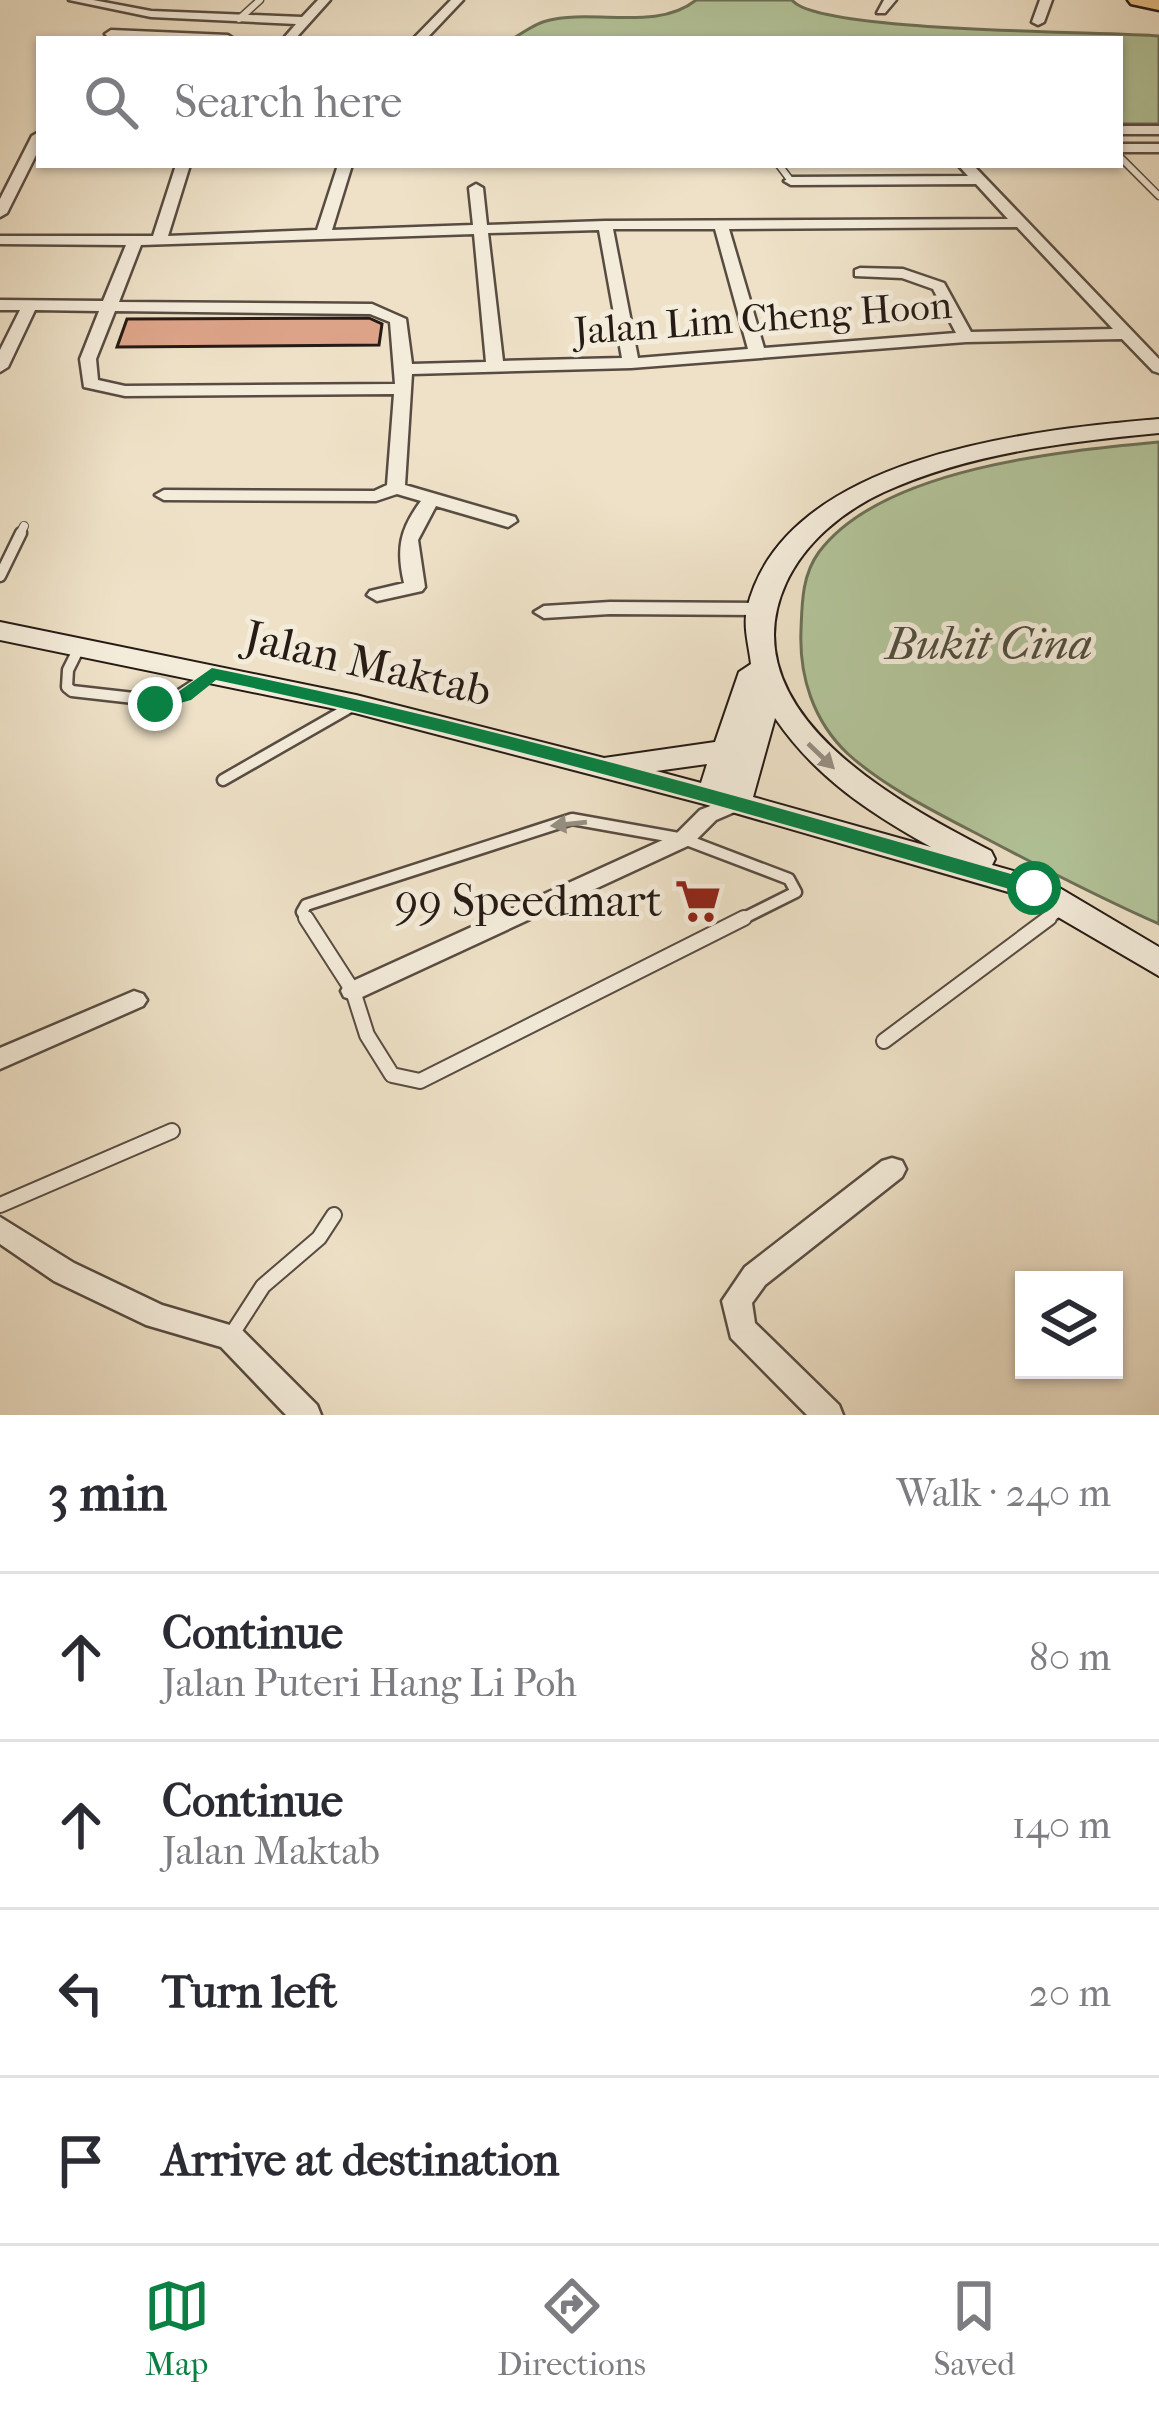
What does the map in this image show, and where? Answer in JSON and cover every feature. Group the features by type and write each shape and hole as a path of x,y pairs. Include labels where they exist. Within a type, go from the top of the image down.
{"main road":[{"path":"1136,0 1159,5"},
{"path":"719,805 767,684 761,609 780,558 827,512 863,492 960,459 1033,442 1156,425"},
{"name":"Jalan Maktab","path":"0,631 356,704 1034,888"},
{"path":"719,805 724,750 748,682 764,657"},
{"path":"764,657 780,706 820,758 904,819 1066,906 1159,963"},
{"path":"586,765 680,760 724,750"}],"street":[{"path":"75,0 178,16 304,21"},
{"path":"178,16 198,0"},
{"path":"292,36 324,0"},
{"path":"422,36 457,0"},
{"path":"1037,22 1046,0"},
{"path":"111,34 158,36"},
{"path":"1123,130 1159,130"},
{"path":"0,213 36,142"},
{"path":"1123,148 1159,148"},
{"path":"159,241 182,168"},
{"path":"323,233 344,168"},
{"path":"968,168 1159,368"},
{"path":"791,181 979,180"},
{"path":"476,188 495,366"},
{"path":"0,240 159,241 605,225 1018,223"},
{"path":"605,225 631,363"},
{"path":"721,225 758,355"},
{"path":"135,241 107,305 86,373 90,382 104,388 403,389"},
{"path":"860,273 903,274 939,286 966,337"},
{"path":"0,305 388,312 400,328 404,369 396,488"},
{"path":"0,367 30,305"},
{"name":"Jalan Lim Cheng Hoon","path":"404,369 631,363 966,337 1125,334"},
{"path":"164,495 376,496 396,488 508,520"},
{"path":"377,595 415,587 407,549 410,526 432,499"},
{"path":"544,612 761,609"},
{"path":"353,991 684,839 719,805"},
{"path":"0,1059 134,1000"},
{"path":"828,1415 741,1329 737,1301 755,1276 892,1169"},
{"path":"0,1229 64,1273 156,1316 230,1337 306,1415"}],"lane":[{"path":"239,19 260,0"},
{"path":"1123,161 1159,196"},
{"path":"781,168 791,181"},
{"path":"0,575 24,526"},
{"path":"80,646 68,670 67,688 73,691 169,702 212,674"},
{"path":"223,780 356,704"},
{"path":"572,819 684,839 789,879 796,892 420,1081 392,1075 367,1035 353,991 302,912 306,905 572,819"},
{"path":"884,1042 1066,906"},
{"path":"0,1205 172,1131"},
{"path":"230,1337 263,1286 319,1238 334,1215"}],"green space":[{"path":"696,0 792,0 813,11 904,25 1159,36 1159,124 1123,124 1123,36 517,36 546,21 564,18 644,17 680,10"},
{"name":"Bukit Cina","path":"1159,442 1159,924 951,821 863,767 836,741 817,712 806,681 801,630 806,580 813,561 848,524 885,501 976,469"}],"building":[{"path":"369,318 382,324 379,345 117,347 127,319"}],"place":[{"name":"99 Speedmart","path":"698,901"}],"route":[{"path":"155,704 184,696 212,674 356,704 712,796 1034,888"}]}
